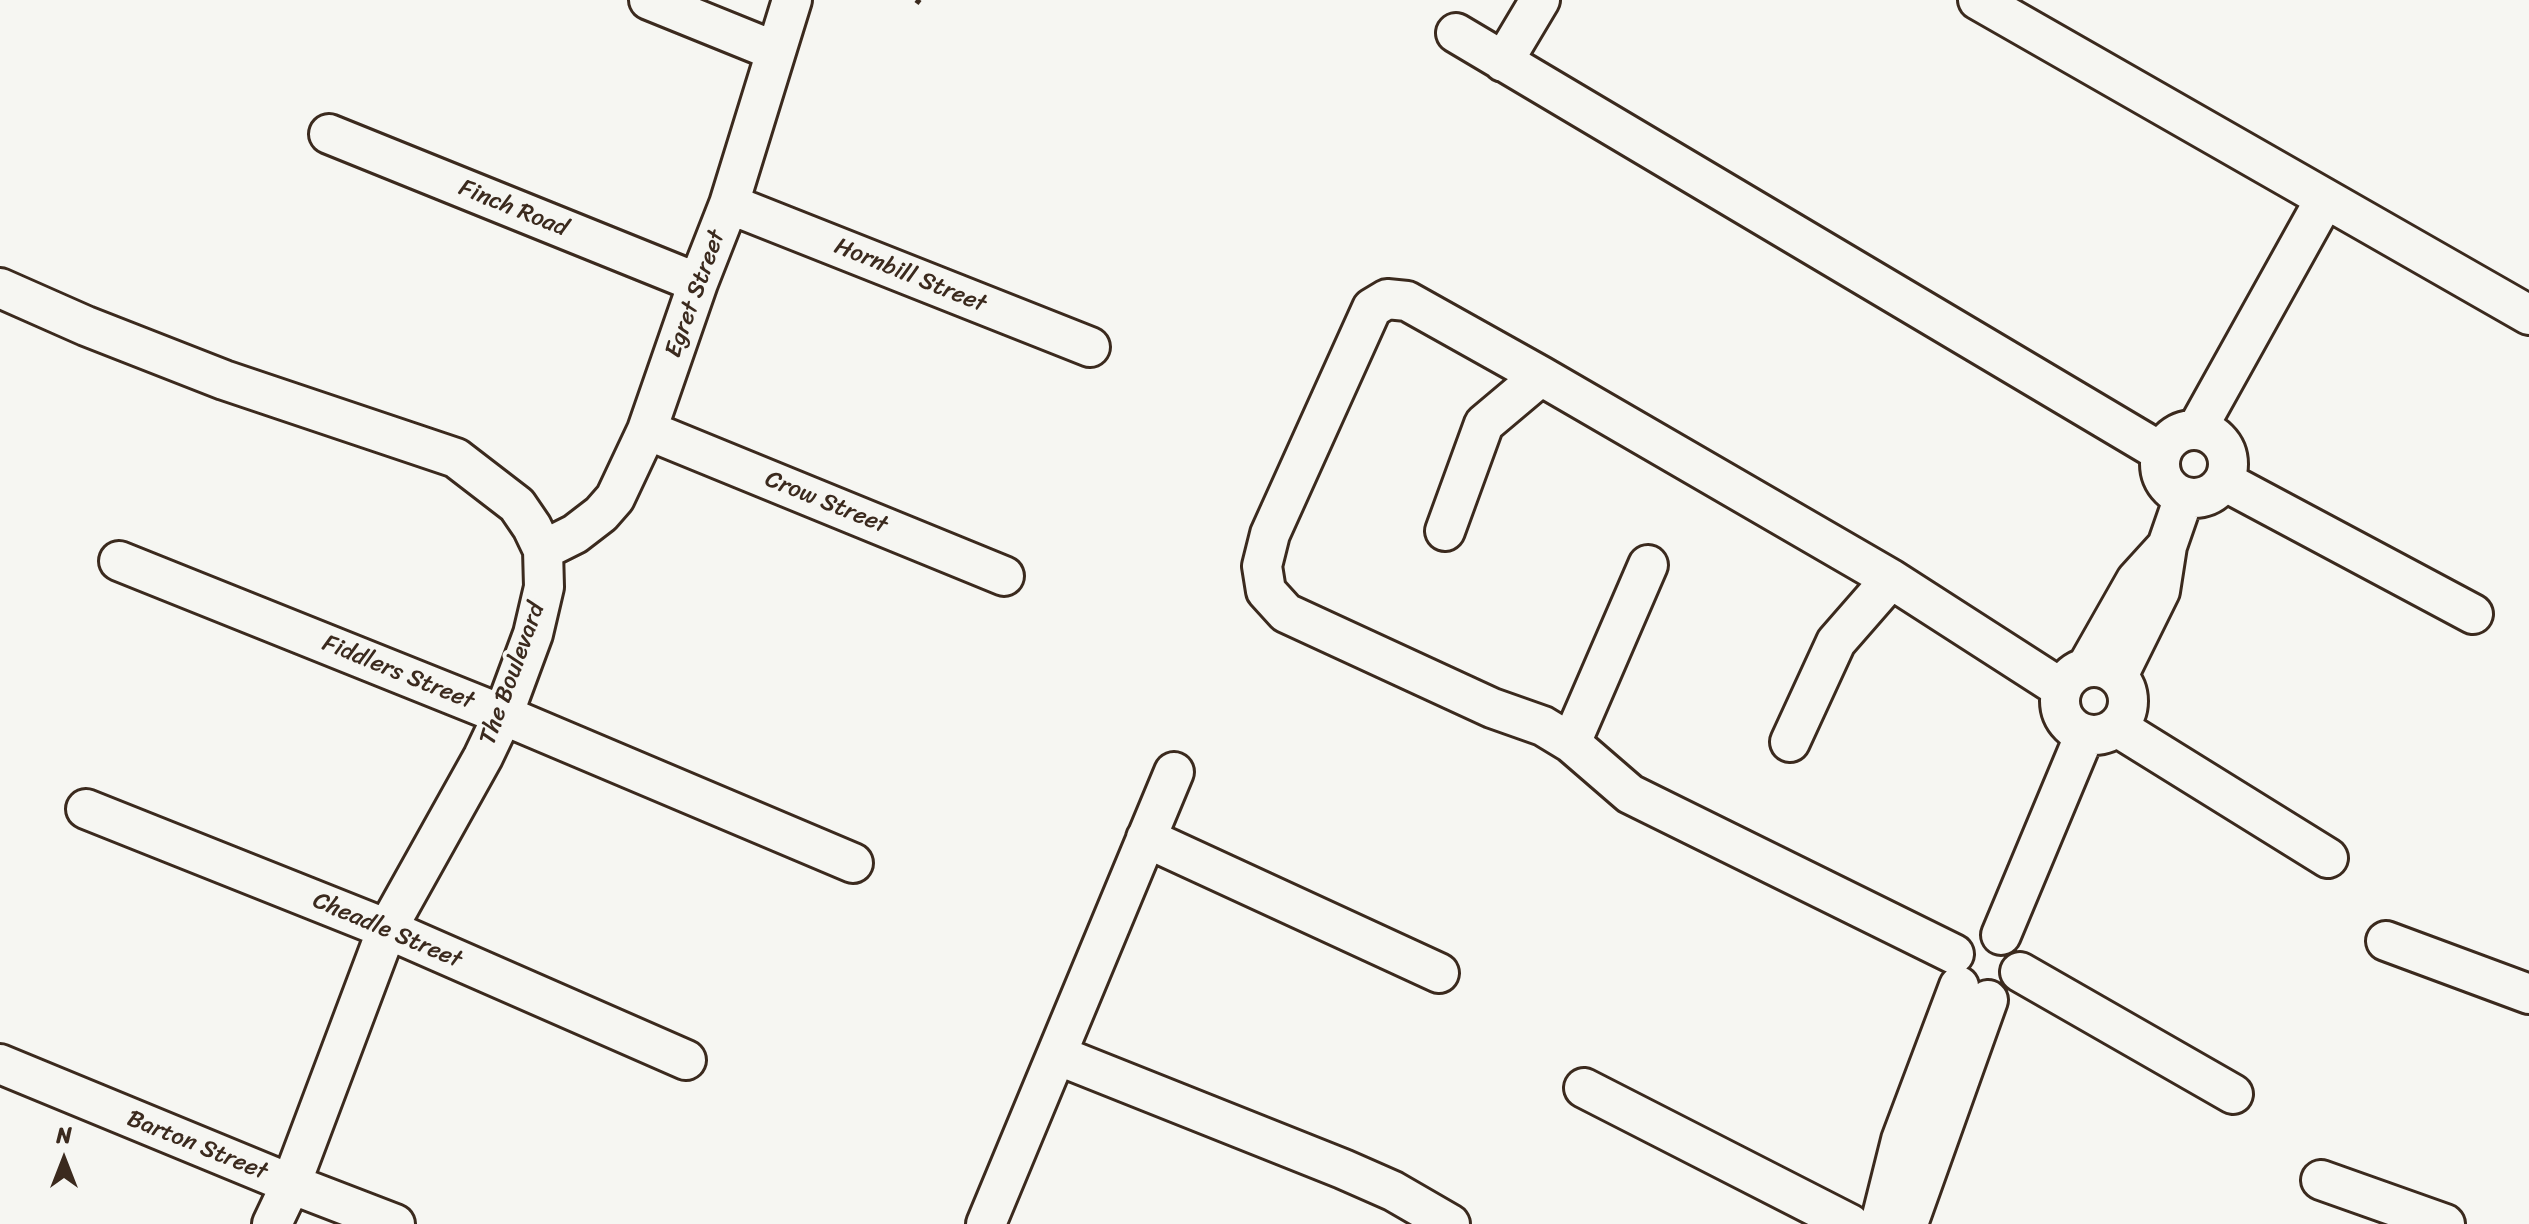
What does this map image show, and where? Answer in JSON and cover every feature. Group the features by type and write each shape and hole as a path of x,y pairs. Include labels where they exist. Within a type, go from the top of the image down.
{"street":[{"path":"649,0 775,51"},
{"name":"Egret Street","path":"543,550 575,534 601,514 615,498 647,430 729,204 792,0"},
{"path":"1503,62 1540,0"},
{"path":"1978,0 2529,315"},
{"path":"1456,33 2161,452"},
{"name":"Finch Road","path":"329,134 698,283"},
{"path":"2197,429 2325,199"},
{"name":"Hornbill Street","path":"729,204 1090,347"},
{"name":"The Boulevard","path":"0,288 86,326 224,380 456,458 517,505 543,550 544,587 533,634 503,715 483,757 387,929 291,1184 272,1224"},
{"path":"1908,1224 1967,980 1959,944 1978,932 2001,935 2010,941 2021,960 2020,972 2017,983 2000,998 1967,980 1630,794 1571,743 1543,726 1492,708 1286,613 1266,591 1262,566 1270,534 1372,308 1387,299 1407,301 1891,579 2088,678 2125,685 2128,696 2124,718 2101,730 2001,935"},
{"path":"1445,531 1484,424 1541,376"},
{"path":"2197,429 2208,433 2224,448 2228,470 2217,490 2196,498 2184,497 2174,492 2161,474 2161,452 2176,434 2197,429"},
{"name":"Crow Street","path":"647,430 1004,576"},
{"path":"2224,481 2473,614"},
{"path":"2184,497 2167,546 2136,580 2088,678 2059,701 2061,712 2074,729 2101,730 2328,858"},
{"name":"Fiddlers Street","path":"119,561 503,715 853,863"},
{"path":"1571,743 1648,565"},
{"path":"1790,742 1836,642 1891,579"},
{"path":"986,1224 1174,772"},
{"name":"Cheadle Street","path":"86,809 387,929 686,1060"},
{"path":"1146,838 1439,973"},
{"path":"2386,941 2529,994"},
{"path":"2020,972 2233,1094"},
{"path":"1880,1224 1901,1140 1967,980"},
{"path":"1057,1055 1343,1169 1393,1191 1450,1224"},
{"name":"Barton Street","path":"0,1064 395,1224"},
{"path":"1584,1088 1850,1224"},
{"path":"2321,1180 2445,1224"}]}
